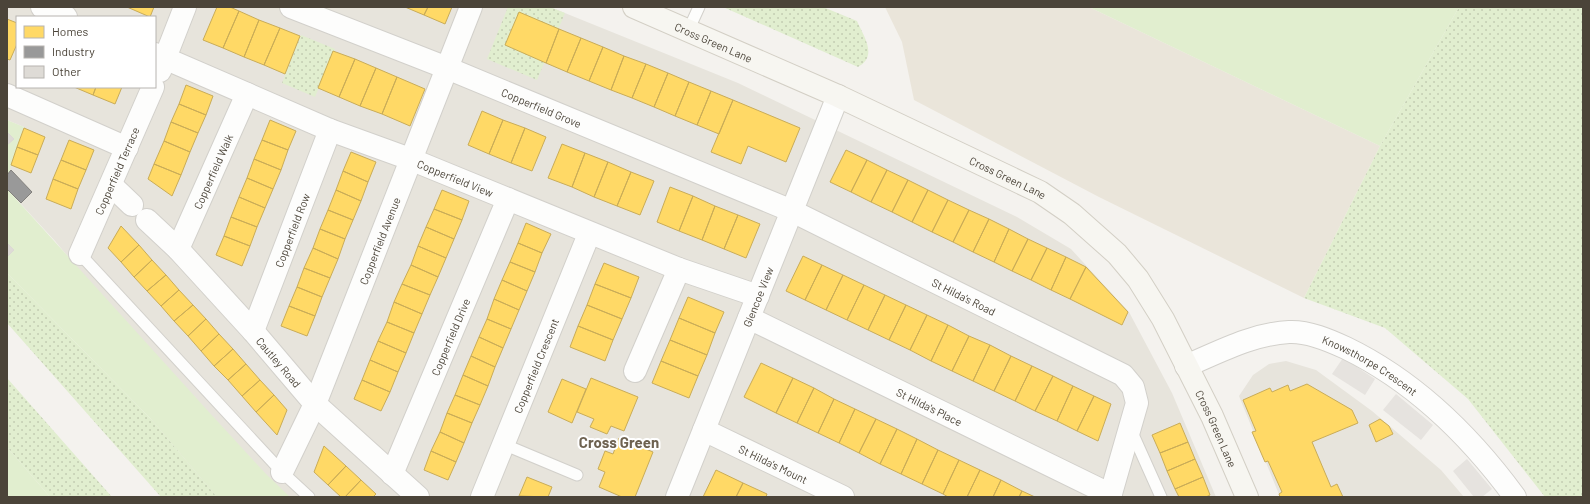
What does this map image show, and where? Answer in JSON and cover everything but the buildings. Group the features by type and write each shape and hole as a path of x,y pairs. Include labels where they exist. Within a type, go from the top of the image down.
{"street":[{"path":"42,7 64,16"},
{"path":"156,78 161,56 185,7"},
{"name":"Copperfield Grove","path":"291,7 447,68 792,211"},
{"name":"Copperfield Avenue","path":"282,472 315,404 410,159 472,7"},
{"name":"Cross Green Lane","path":"634,7 838,96 1040,192 1072,214 1117,254 1138,279 1163,319 1212,416 1247,497"},
{"name":"Copperfield View","path":"161,56 330,130 410,159 679,270 758,296"},
{"name":"Copperfield Terrace","path":"80,254 153,88"},
{"path":"7,94 127,148"},
{"name":"Copperfield Walk","path":"178,249 247,94"},
{"name":"Glencoe View","path":"677,497 838,96"},
{"name":"Copperfield Row","path":"253,331 330,130"},
{"name":"Cautley Road","path":"111,185 178,249 253,331 315,404 418,497"},
{"name":"Copperfield Drive","path":"392,474 508,199"},
{"name":"St Hilda's Road","path":"792,211 1123,375 1133,387 1137,403 1130,426"},
{"name":"Copperfield Crescent","path":"482,497 589,234"},
{"path":"635,371 679,270"},
{"name":"St Hilda's Place","path":"749,318 1111,496"},
{"name":"Knowsthorpe Crescent","path":"1186,366 1223,349 1266,334 1290,332 1332,342 1362,356 1398,377 1460,432 1489,462 1515,497"},
{"path":"1111,496 1130,426"},
{"name":"St Hilda's Mount","path":"704,430 844,497"}],"lane":[{"path":"688,31 699,7"},
{"path":"80,254 282,472 309,497"},
{"path":"1130,426 1161,497"},
{"path":"503,444 577,475"}],"shaded area":[{"path":"7,7 550,7 738,83 1017,217 1071,249 1129,312 1172,393 1216,497 217,497 152,420 74,264 7,189 7,172 24,127 7,120"},
{"path":"885,7 1089,7 1380,146 1304,298 1099,197 914,100 902,42"},
{"path":"1343,358 1375,379 1365,395 1332,374"},
{"path":"1286,361 1316,370 1372,411 1441,470 1464,497 1280,497 1239,396 1253,375 1269,364"},
{"path":"1396,394 1433,425 1421,440 1383,410"},
{"path":"1467,459 1492,489 1482,497 1474,497 1453,471"}],"green space":[{"path":"508,7 550,7 565,13 537,80 487,59"},
{"path":"723,7 823,7 857,21 868,46 867,57 864,63 858,67"},
{"path":"1089,7 1459,7 1380,146"},
{"path":"1459,7 1583,7 1583,497 1545,497 1468,399 1385,328 1304,298 1380,146"},
{"path":"301,35 335,49 315,97 282,83"},
{"path":"7,120 24,127 10,169 11,170 7,175"},
{"path":"7,189 208,411 266,474 290,497 217,497 152,420 7,273"},
{"path":"7,273 152,420 217,497 161,497 7,323"},
{"path":"7,378 112,497 50,497 7,447"},
{"path":"7,447 50,497 7,497"}],"district":[{"name":"Cross Green","path":"619,442"}]}
